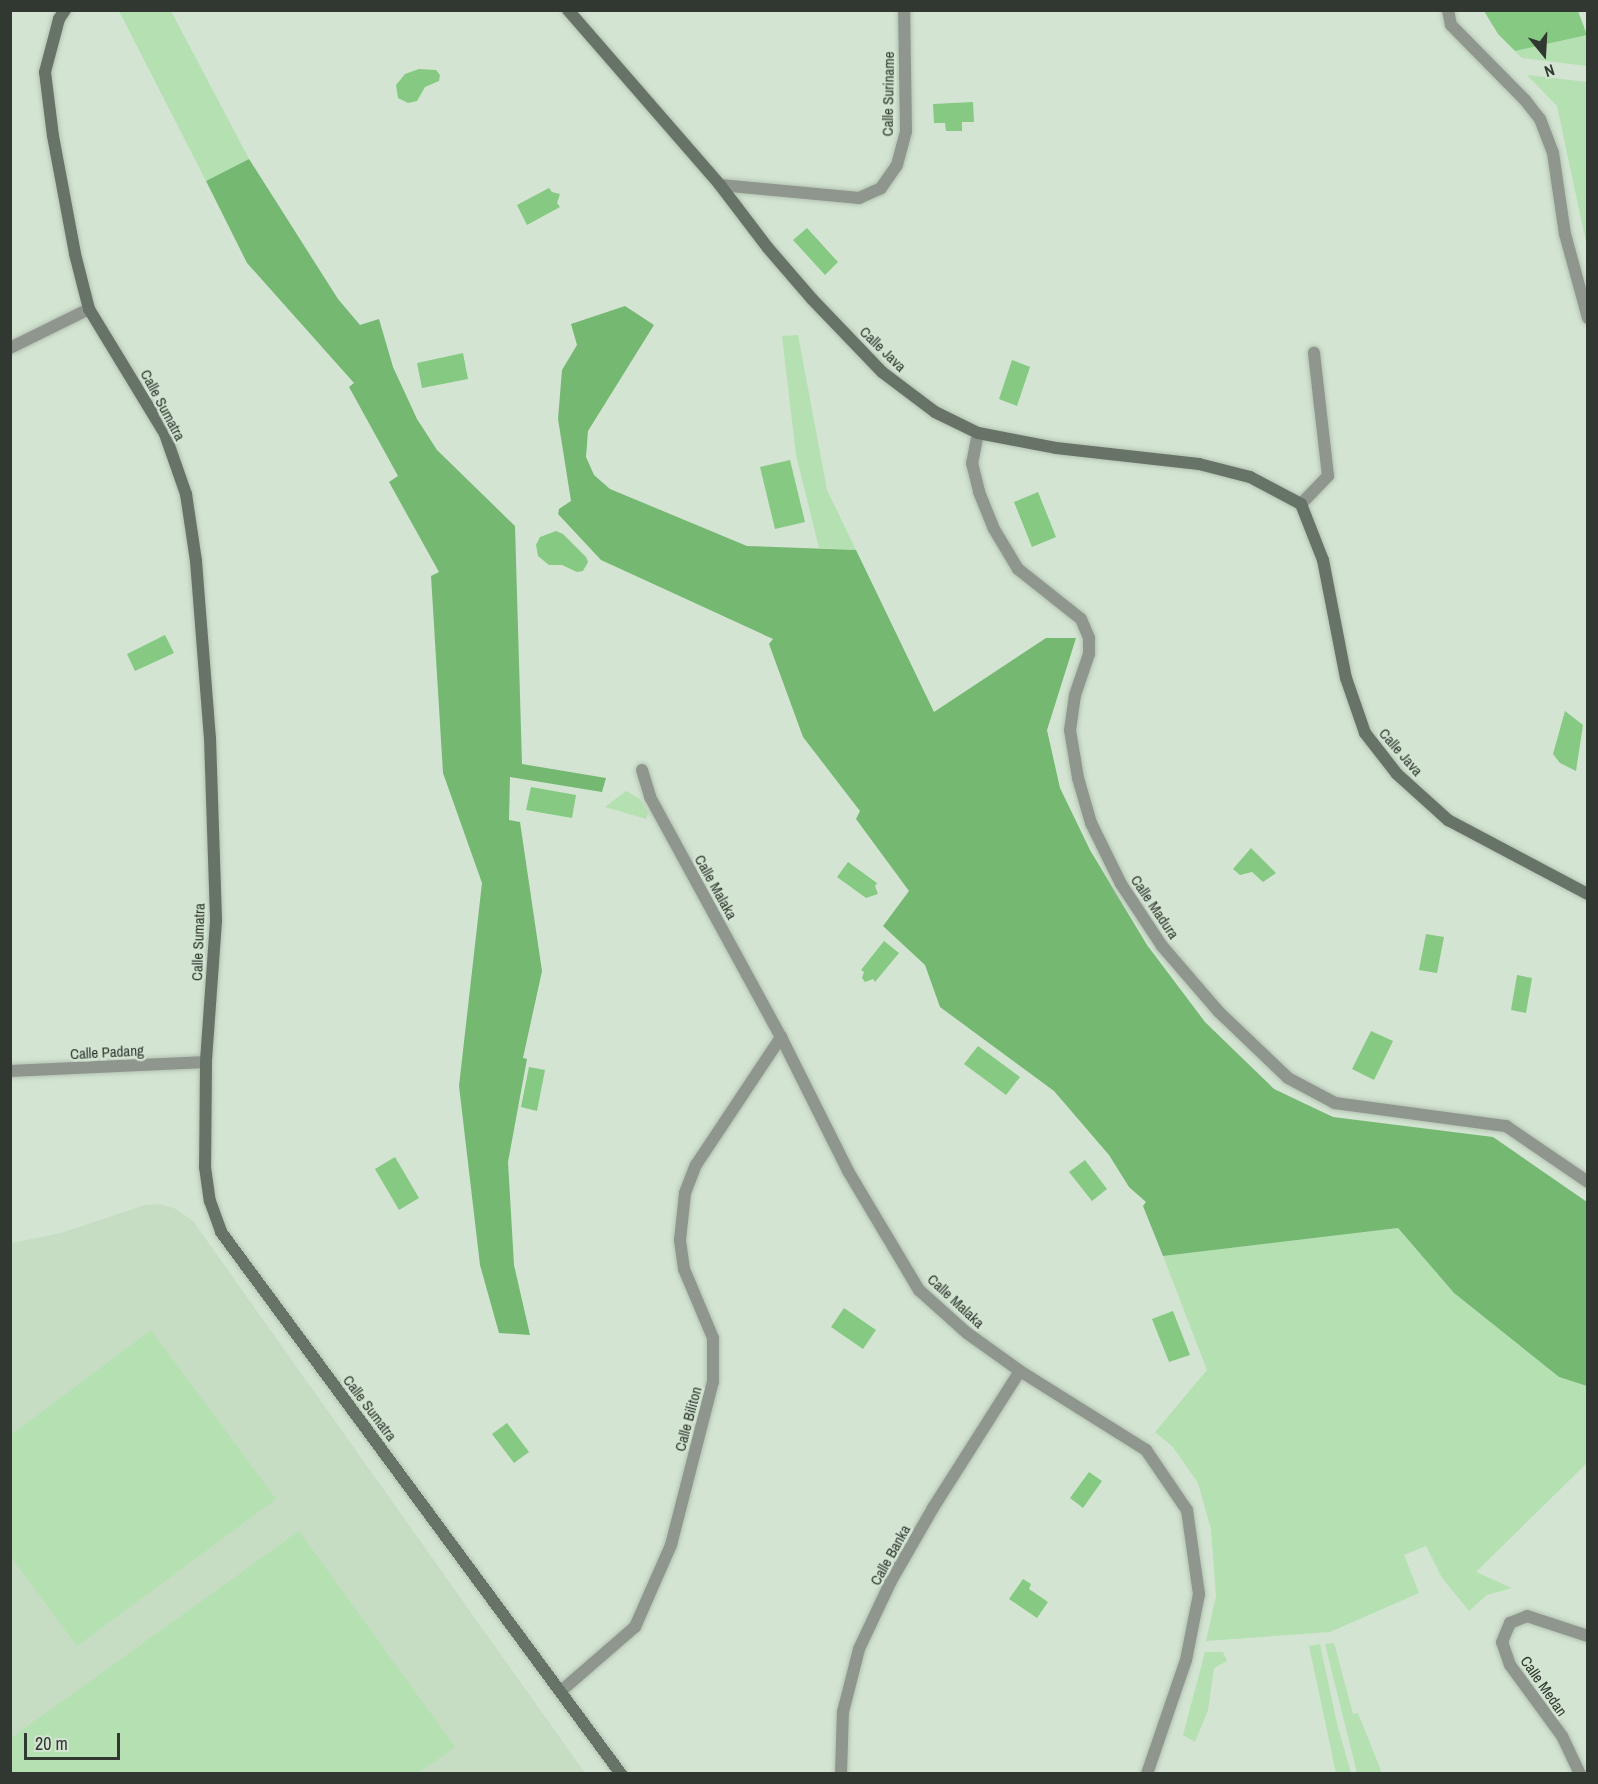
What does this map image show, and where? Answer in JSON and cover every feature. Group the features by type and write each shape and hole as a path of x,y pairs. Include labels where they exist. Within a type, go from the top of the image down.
{"street":[{"name":"Calle Sumatra","path":"64,10 59,20 45,72 57,160 75,254 89,309 165,434 186,494 195,550 210,738 216,921 206,1062 205,1167 210,1202 221,1232 621,1773"},
{"name":"Calle Java","path":"567,10 720,184 805,291 882,372 935,412 978,433 1056,448 1199,464 1250,477 1301,504 1323,560 1346,678 1365,733 1397,774 1448,820 1587,894"},
{"name":"Calle Suriname","path":"720,184 859,198 881,188 897,165 906,131 904,10"},
{"path":"1448,10 1451,25 1525,100 1539,119 1552,153 1565,234 1587,318"},
{"path":"10,348 89,309"},
{"path":"1301,504 1328,476 1314,353"},
{"name":"Calle Madura","path":"978,433 972,463 979,492 994,529 1018,569 1081,619 1089,638 1089,654 1075,695 1070,730 1078,778 1091,823 1121,884 1162,946 1219,1012 1288,1078 1335,1103 1506,1126 1587,1182"},
{"name":"Calle Malaka","path":"642,770 650,797 781,1037 848,1171 919,1290 967,1333 1020,1371 1146,1449 1187,1510 1199,1594 1186,1660 1148,1773"},
{"name":"Calle Biliton","path":"561,1691 635,1627 670,1545 714,1382 713,1338 684,1269 680,1240 685,1193 696,1165 781,1037"},
{"name":"Calle Padang","path":"10,1071 206,1062"},
{"name":"Calle Banka","path":"842,1773 843,1712 859,1649 891,1581 933,1508 1020,1371"},
{"name":"Calle Medan","path":"1580,1773 1562,1736 1510,1665 1502,1642 1510,1623 1527,1616 1587,1636"}],"shaded area":[{"path":"119,11 171,11 249,159 206,181"},
{"path":"1484,11 1578,11 1587,35 1515,51 1498,34"},
{"path":"1587,35 1587,66 1522,58 1515,51"},
{"path":"419,69 436,70 440,75 439,81 425,87 417,101 408,103 398,98 396,85 405,74"},
{"path":"1527,75 1587,82 1587,247 1557,106"},
{"path":"973,102 974,122 962,122 962,131 946,131 945,123 934,123 933,104"},
{"path":"249,159 338,299 360,325 379,319 393,367 417,419 437,450 515,526 522,764 606,778 602,792 510,777 509,820 520,822 542,971 523,1058 527,1059 508,1162 514,1265 530,1335 499,1333 480,1265 459,1086 482,883 443,773 431,576 439,572 389,482 398,476 349,387 354,383 247,263 206,181"},
{"path":"549,188 552,192 560,194 557,203 560,207 527,225 517,205"},
{"path":"807,228 838,262 825,275 793,240"},
{"path":"625,306 654,325 588,431 586,457 594,475 610,489 747,546 856,550 934,712 1046,638 1076,638 1047,730 1060,788 1090,850 1147,945 1205,1022 1274,1089 1333,1117 1493,1137 1587,1202 1587,1386 1559,1377 1454,1293 1398,1228 1163,1256 1143,1206 1146,1202 1129,1187 1109,1155 1054,1091 940,1007 925,965 883,926 909,891 856,819 860,811 803,737 769,644 773,639 601,560 558,514 559,509 571,501 558,419 562,370 577,345 571,324"},
{"path":"798,335 827,490 856,550 819,548 796,455 782,336"},
{"path":"463,353 468,379 422,388 417,363"},
{"path":"1012,360 1030,367 1017,406 999,399"},
{"path":"790,460 805,522 775,529 760,467"},
{"path":"1038,492 1056,537 1032,547 1014,502"},
{"path":"556,531 563,534 586,557 588,562 583,571 577,572 562,565 549,565 538,556 536,545 540,537"},
{"path":"165,635 174,653 135,671 127,654"},
{"path":"1565,711 1583,725 1576,771 1560,763 1553,754"},
{"path":"531,787 576,795 572,818 526,810"},
{"path":"626,791 640,799 648,813 646,819 605,807"},
{"path":"1251,848 1276,873 1263,882 1252,872 1240,875 1233,869"},
{"path":"848,862 877,883 875,886 878,894 866,898 837,877"},
{"path":"1426,934 1444,937 1437,973 1419,970"},
{"path":"884,941 899,953 875,982 873,979 865,982 862,978 864,972 861,970"},
{"path":"1517,975 1532,978 1526,1013 1511,1010"},
{"path":"1371,1031 1393,1041 1374,1080 1352,1069"},
{"path":"978,1046 1020,1077 1006,1095 964,1064"},
{"path":"529,1067 545,1070 537,1111 521,1107"},
{"path":"395,1157 419,1198 399,1210 375,1169"},
{"path":"1085,1160 1107,1189 1092,1201 1069,1172"},
{"path":"160,1204 176,1209 193,1221 585,1773 11,1774 11,1243 61,1233 145,1205"},
{"path":"1398,1228 1454,1293 1559,1377 1587,1386 1587,1463 1476,1572 1512,1588 1487,1595 1469,1611 1442,1578 1426,1546 1404,1555 1419,1593 1330,1632 1206,1641 1216,1596 1211,1529 1198,1483 1173,1447 1155,1432 1207,1370 1163,1256"},
{"path":"844,1308 876,1330 863,1349 831,1327"},
{"path":"1173,1311 1190,1355 1169,1362 1152,1319"},
{"path":"151,1330 276,1499 77,1646 11,1557 11,1435"},
{"path":"507,1423 529,1452 514,1463 492,1434"},
{"path":"1089,1472 1102,1481 1083,1508 1070,1498"},
{"path":"299,1531 455,1747 418,1773 11,1773 11,1738"},
{"path":"1023,1579 1031,1584 1029,1589 1048,1602 1037,1618 1009,1599"},
{"path":"1334,1643 1353,1714 1358,1713 1382,1773 1357,1773 1325,1644"},
{"path":"1320,1644 1337,1724 1351,1773 1336,1773 1309,1646"},
{"path":"1205,1652 1223,1652 1227,1661 1214,1668 1208,1710 1195,1742 1183,1735"}]}
